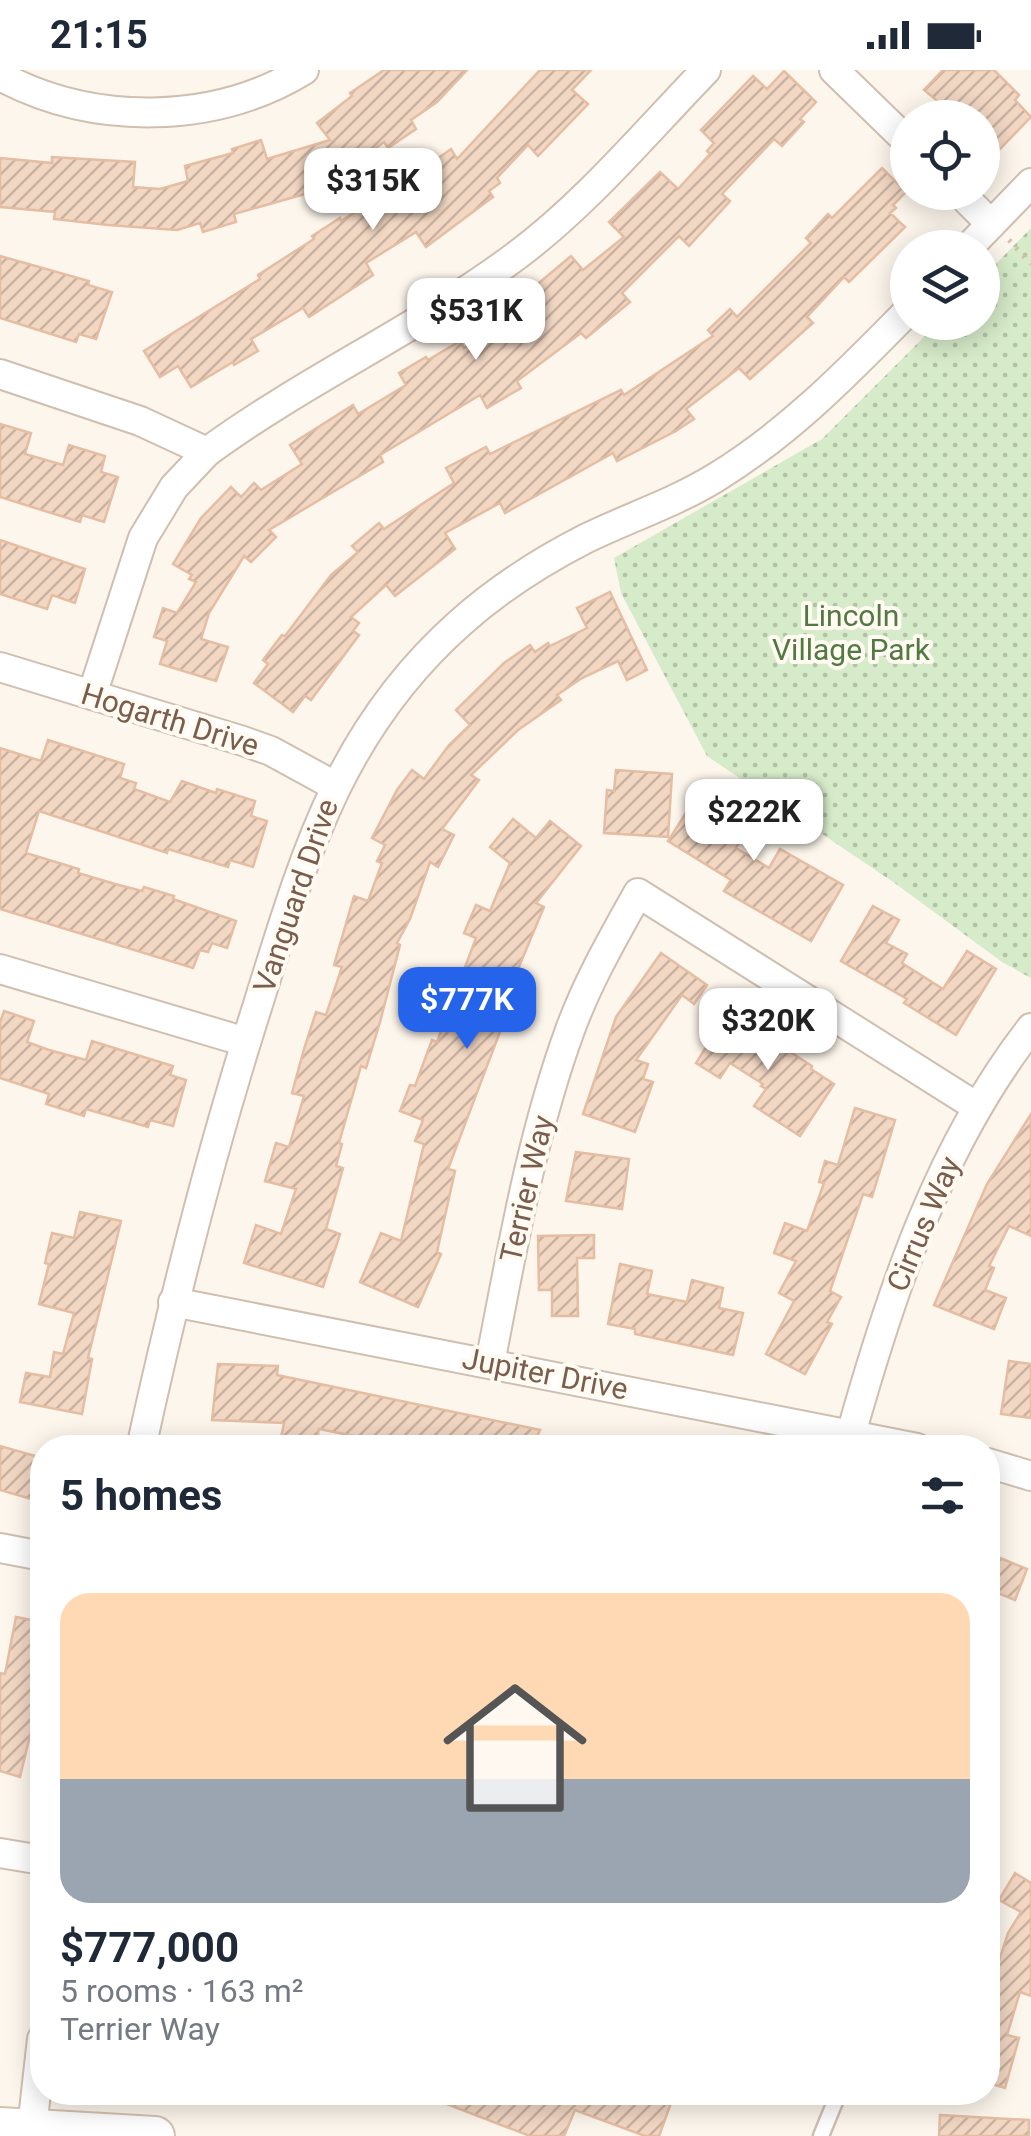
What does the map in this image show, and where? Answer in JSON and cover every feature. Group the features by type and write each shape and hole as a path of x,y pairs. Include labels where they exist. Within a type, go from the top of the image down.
{"street":[{"path":"0,76 72,104 155,113 237,100 304,70"},
{"path":"92,695 143,538 174,487 207,452 512,259 564,216 706,70"},
{"path":"834,70 890,124"},
{"path":"985,230 1031,183"},
{"path":"977,210 991,224"},
{"name":"Vanguard Drive","path":"144,1435 203,1183 307,850 334,786 372,720 461,622 555,556 700,486 761,448 825,396 890,329"},
{"path":"0,374 140,420 207,452"},
{"name":"Hogarth Drive","path":"0,667 243,741 334,786"},
{"name":"Terrier Way","path":"490,1364 518,1221 550,1093 584,994 638,893 977,1107"},
{"path":"0,969 246,1042"},
{"name":"Cirrus Way","path":"851,1434 873,1356 946,1165 977,1107 1031,1028"},
{"name":"Jupiter Drive","path":"173,1302 856,1435"},
{"path":"1000,1467 1031,1476"},
{"path":"0,1548 30,1554"},
{"path":"0,1853 30,1858"},
{"path":"30,2080 16,2128 155,2136"}],"lane":[{"path":"821,2136 834,2105"}],"green space":[{"name":"Lincoln Village Park","path":"1031,228 1031,978 1002,962 896,884 707,756 621,593 614,558 822,439 921,340 1000,340 1000,260"}],"building":[{"path":"384,70 467,70 437,102 411,120 416,129 388,148 384,142 319,190 234,214 236,222 203,232 200,223 177,230 108,225 54,219 55,212 0,207 0,158 52,163 52,157 135,162 133,187 160,189 188,181 185,166 233,153 232,149 261,140 267,159 330,140 317,123 352,96 350,93"},
{"path":"540,70 591,70 572,90 588,104 538,156 528,145 497,178 500,183 489,191 493,197 426,247 416,232 366,263 373,275 309,317 303,308 251,339 258,351 234,365 233,362 191,387 178,366 160,377 144,351 260,279 258,275 340,218 341,221 360,209 364,215 428,174 424,168 451,149 457,159"},
{"path":"943,70 994,70 1019,95 1015,100 1031,117 1000,149 1000,100 936,100 924,90"},
{"path":"784,71 816,102 782,146 774,139 722,194 730,201 689,246 679,236 622,293 630,302 586,338 581,333 517,381 521,388 487,408 480,395 380,455 383,462 269,530 276,537 251,562 244,556 209,613 201,639 228,647 216,681 160,664 167,641 154,637 163,608 177,613 196,582 189,579 192,575 173,564 201,518 231,487 241,497 254,483 261,490 302,464 290,445 353,405 358,414 406,385 399,373 426,357 428,360 460,341 464,348 516,318 509,308 571,256 583,270 624,237 609,222 660,172 678,189 710,154 707,151 714,143 701,130 753,76 767,89"},
{"path":"882,168 890,176 890,210 894,210 890,213 905,227 890,230 890,242 849,282 844,277 807,317 813,323 750,379 739,368 686,409 694,419 676,431 617,461 613,453 505,513 500,503 445,533 455,549 395,596 386,585 351,617 359,623 353,631 359,635 311,700 305,696 293,712 254,683 268,664 263,660 282,635 331,575 358,552 352,546 379,523 384,529 454,483 446,468 486,447 490,454 621,390 624,395 713,336 708,330 730,309 737,317 811,243 806,238 828,214 832,218"},
{"path":"0,256 89,281 88,285 112,292 96,339 79,334 76,342 0,318"},
{"path":"0,424 31,433 25,454 63,465 69,445 105,456 101,472 118,477 104,522 82,515 80,522 0,497"},
{"path":"0,540 85,569 75,603 52,595 47,609 0,594"},
{"path":"610,592 647,670 627,680 618,661 557,695 561,700 518,730 471,775 479,780 442,829 454,835 438,867 430,862 397,943 400,945 380,1022 366,1068 361,1066 339,1143 342,1144 336,1166 343,1168 326,1229 340,1234 323,1287 244,1263 256,1225 281,1234 296,1189 265,1181 276,1143 289,1147 304,1096 292,1093 304,1049 316,1012 326,1015 342,967 334,965 354,896 368,901 382,863 377,861 385,845 372,838 397,790 412,770 424,779 449,745 470,725 456,710 504,663 530,645 535,652 587,628 577,608"},
{"path":"48,740 124,764 120,778 136,783 134,789 170,802 182,781 255,801 251,816 267,821 253,867 230,860 228,867 168,849 167,853 39,811 26,853 115,884 174,896 173,899 236,921 227,948 212,943 208,952 200,950 193,968 0,909 0,748 41,761"},
{"path":"616,770 672,774 668,837 604,833 607,790 614,791"},
{"path":"721,785 760,809 736,848 769,868 780,849 843,885 811,941 724,891 731,880 668,841 703,786 716,794"},
{"path":"513,819 536,838 550,821 581,846 536,903 544,907 518,969 523,971 448,1169 455,1171 437,1252 441,1254 418,1307 360,1282 381,1233 401,1241 424,1144 415,1141 423,1120 400,1111 410,1085 415,1086 432,1040 437,1042 476,938 464,933 476,905 490,911 510,863 490,847"},
{"path":"873,906 899,920 886,943 907,954 902,963 943,989 967,951 996,969 956,1035 904,1003 907,999 841,961"},
{"path":"661,953 707,985 694,1004 682,995 636,1060 648,1064 643,1079 653,1082 635,1132 583,1114 616,1017"},
{"path":"4,1011 34,1021 27,1042 49,1050 86,1060 92,1041 173,1066 170,1075 186,1080 173,1126 150,1120 148,1127 86,1109 84,1116 46,1104 49,1094 0,1078 0,1023"},
{"path":"728,1012 834,1084 800,1136 754,1106 766,1089 763,1084 730,1063 720,1078 696,1063"},
{"path":"855,1108 895,1120 872,1197 863,1194 830,1291 841,1297 827,1322 832,1324 805,1374 766,1354 794,1301 779,1293 796,1261 774,1253 785,1223 807,1231 824,1183 819,1182 825,1161 838,1165"},
{"path":"1031,1114 1031,1236 1009,1226 989,1266 994,1268 985,1290 1006,1298 994,1329 934,1305 987,1184"},
{"path":"576,1152 629,1159 622,1209 566,1201"},
{"path":"80,1212 121,1221 88,1358 92,1359 82,1414 20,1402 26,1373 50,1377 54,1352 63,1354 74,1313 39,1304 52,1233 74,1238"},
{"path":"594,1235 594,1258 577,1258 578,1316 552,1316 552,1290 539,1290 538,1236"},
{"path":"620,1264 652,1271 647,1294 687,1302 692,1280 723,1288 719,1308 743,1313 733,1355 635,1334 635,1329 608,1324"},
{"path":"1009,1361 1031,1364 1031,1418 1001,1414"},
{"path":"218,1364 278,1366 277,1375 540,1430 538,1435 349,1435 319,1429 318,1435 282,1435 284,1423 212,1420"},
{"path":"0,1446 30,1455 30,1499 0,1490"},
{"path":"1000,1558 1027,1569 1015,1600 1000,1594"},
{"path":"16,1617 30,1620 30,1736 20,1777 0,1771 0,1673 5,1674"},
{"path":"1015,1873 1031,1883 1031,1996 1020,1992 1007,2035 1019,2038 1005,2088 1000,2087 1000,1958 1008,1933 1021,1912 1000,1898"},
{"path":"450,2105 670,2105 659,2136 645,2136 575,2110 564,2136 530,2136"},
{"path":"940,2115 1029,2120 1029,2136 939,2136"}]}
